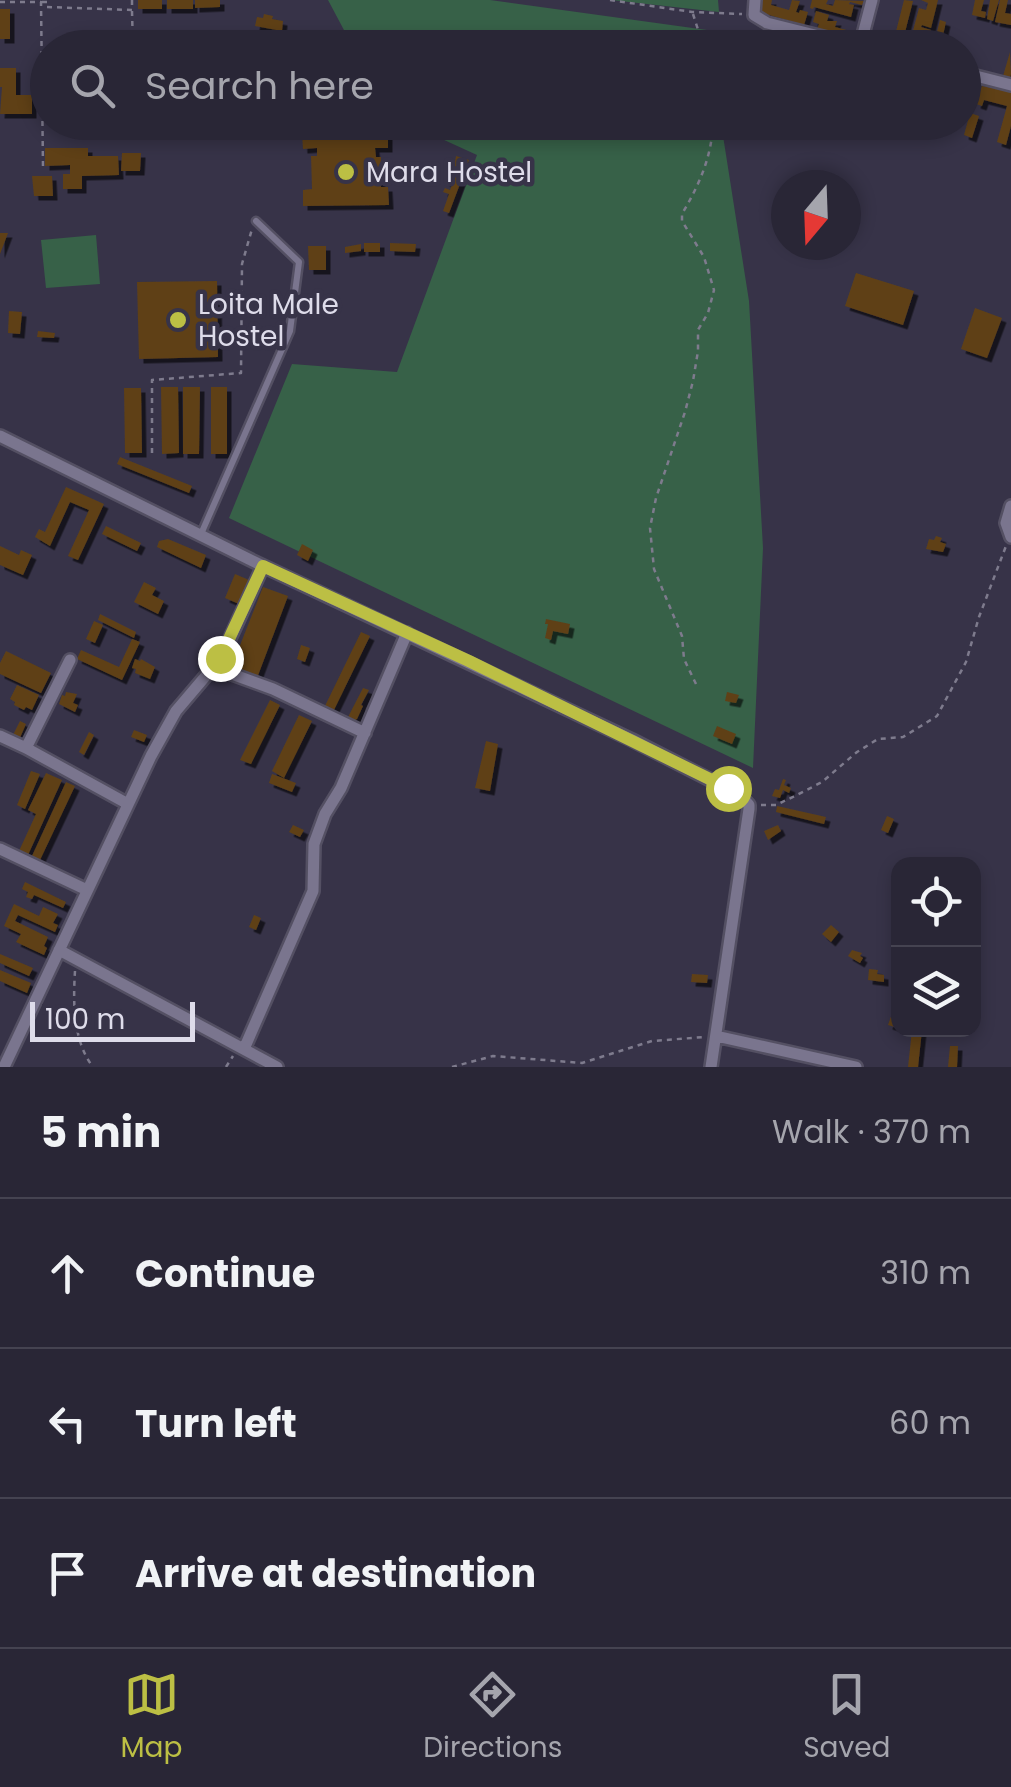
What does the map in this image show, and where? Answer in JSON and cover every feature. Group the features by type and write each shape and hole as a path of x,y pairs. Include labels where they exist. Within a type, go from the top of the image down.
{"street":[{"path":"755,0 754,14 767,23 795,30"},
{"path":"867,30 872,0"},
{"path":"981,77 1011,85"},
{"path":"0,436 740,795 749,806 711,1067"},
{"path":"1009,533 1007,518 1011,506"},
{"path":"4,1067 176,711 220,658 263,566"},
{"path":"244,1049 308,906 313,891 314,844 325,814 341,788 408,633"},
{"path":"26,748 70,660"},
{"path":"212,670 273,689 365,733"},
{"path":"0,736 128,804"},
{"path":"0,849 87,890"},
{"path":"59,950 277,1067"},
{"path":"716,1036 856,1067"}],"lane":[{"path":"201,534 290,331 299,262 256,220"}],"path":[{"path":"132,0 133,30"},
{"path":"610,0 692,12 754,14"},
{"path":"0,2 48,2 48,8 132,10"},
{"path":"41,2 42,30"},
{"path":"692,12 698,30"},
{"path":"44,140 44,167"},
{"path":"696,684 684,659 682,636 654,569 650,528 693,381 698,330 714,290 704,256 682,220 708,159 710,140"},
{"path":"152,453 152,380 242,373 242,264 256,220"},
{"path":"749,806 774,806 822,782 878,739 903,737 938,716 966,662 1009,533"},
{"path":"76,959 73,1002 84,1054 94,1067"},
{"path":"452,1067 493,1056 582,1063 652,1042 716,1036"}],"green space":[{"path":"328,0 490,0 707,30 344,30"},
{"path":"611,0 718,0 719,12"},
{"path":"444,140 724,140 749,301 763,548 753,768 229,518 292,364 397,372 477,155"},
{"path":"96,235 100,284 46,288 41,240"}],"building":[{"path":"138,0 162,0 162,9 138,9"},
{"path":"167,0 193,0 193,9 167,9"},
{"path":"195,0 220,0 220,7 195,8"},
{"path":"762,0 772,0 771,5 789,10 792,0 800,1 796,12 808,12 804,25 762,13"},
{"path":"812,0 828,0 826,4 833,6 835,0 864,1 862,5 850,2 854,5 851,17 810,8"},
{"path":"904,0 913,1 906,30 896,30"},
{"path":"921,0 938,0 931,28 921,27 931,30 913,30 919,8 926,10 928,3"},
{"path":"975,0 984,0 981,11 986,12 985,18 972,15"},
{"path":"990,0 999,0 993,21 987,19"},
{"path":"1000,0 1008,0 1005,13 1011,14 1011,25 995,22"},
{"path":"0,9 10,9 10,39 0,39"},
{"path":"816,11 829,15 827,21 837,21 835,27 846,30 820,30 817,29 819,24 813,22"},
{"path":"264,14 283,21 282,30 255,26 257,17 263,18"},
{"path":"1010,52 1011,74 1010,78 1003,76"},
{"path":"0,68 16,68 16,95 30,95 30,114 0,114"},
{"path":"982,86 1011,92 1011,126 1006,145 997,142 1007,106 984,100 981,106"},
{"name":"Mara Hostel","path":"302,140 388,140 388,148 375,148 376,157 381,157 381,187 388,187 389,205 303,206 303,190 312,189 311,156 317,156 317,148 303,149"},
{"path":"45,148 88,148 88,156 118,156 119,175 82,176 82,189 63,189 63,174 70,174 70,165 45,166"},
{"path":"122,153 141,153 140,171 121,171"},
{"path":"456,156 469,160 449,213 443,211 449,194 443,192 452,185 445,182 450,179"},
{"path":"32,176 52,176 53,196 34,196"},
{"path":"0,233 8,233 0,254"},
{"path":"364,243 380,243 380,252 364,252"},
{"path":"390,243 416,244 415,252 390,251"},
{"path":"361,244 361,251 345,253 345,247"},
{"path":"308,246 326,246 326,270 309,270"},
{"path":"856,273 914,291 903,325 845,306"},
{"name":"Loita Male Hostel","path":"217,281 218,357 139,359 137,282"},
{"path":"975,308 1002,318 987,358 961,349"},
{"path":"9,311 22,312 20,334 8,333"},
{"path":"38,331 55,333 54,338 37,337"},
{"path":"161,387 178,387 179,453 162,454"},
{"path":"183,387 200,387 199,454 183,454"},
{"path":"211,387 227,387 227,454 211,454"},
{"path":"124,388 141,388 142,453 125,453"},
{"path":"120,457 192,486 189,493 117,464"},
{"path":"66,487 104,504 78,560 68,556 89,510 70,502 50,546 35,537 39,529 45,532"},
{"path":"106,526 141,543 137,551 102,534"},
{"path":"936,536 946,544 943,552 926,549 929,539"},
{"path":"168,539 206,555 201,568 157,547 159,541"},
{"path":"302,544 313,550 308,561 297,555"},
{"path":"0,546 19,555 21,550 32,555 23,575 0,565"},
{"path":"235,574 249,580 239,604 225,598"},
{"path":"144,582 156,588 152,595 164,601 158,614 134,602"},
{"path":"263,587 288,596 257,678 231,668"},
{"path":"100,614 136,632 134,638 98,620"},
{"path":"546,619 570,624 568,634 553,631 551,640 545,638"},
{"path":"94,621 103,625 95,643 86,639"},
{"path":"361,632 370,636 333,712 324,708"},
{"path":"132,639 140,642 122,680 77,659 81,650 119,667"},
{"path":"301,645 310,648 305,662 297,659"},
{"path":"6,651 51,673 41,693 0,674"},
{"path":"135,659 155,667 150,679 135,673"},
{"path":"17,685 39,695 32,710 14,705 10,699"},
{"path":"363,688 369,690 357,719 351,722 347,719"},
{"path":"66,692 77,694 75,712 59,704"},
{"path":"727,692 739,695 736,703 725,701"},
{"path":"270,700 280,705 251,764 240,760"},
{"path":"299,715 312,721 284,778 272,771"},
{"path":"20,721 26,724 19,740 12,737"},
{"path":"717,726 736,734 732,744 713,736"},
{"path":"134,730 147,735 144,742 131,737"},
{"path":"89,732 94,735 84,755 79,752"},
{"path":"486,741 498,744 490,791 475,788"},
{"path":"31,771 40,774 25,809 17,805"},
{"path":"46,773 62,780 28,855 19,851 36,814 28,810"},
{"path":"272,774 296,783 292,792 269,783"},
{"path":"783,779 784,785 791,788 789,793 783,790 780,798 772,796 775,789 779,790"},
{"path":"66,782 75,786 40,860 32,856"},
{"path":"777,806 826,817 824,824 776,812"},
{"path":"887,816 894,819 888,833 881,830"},
{"path":"293,825 304,830 300,837 289,832"},
{"path":"778,825 781,831 768,840 764,831"},
{"path":"25,882 66,902 63,908 34,895 32,899 26,897 28,892 22,889"},
{"path":"14,904 39,916 43,907 58,914 53,923 58,925 55,932 18,915 15,921 48,937 44,955 16,942 21,934 4,926"},
{"path":"254,915 261,918 256,930 249,927"},
{"path":"831,925 839,932 831,942 822,934"},
{"path":"852,950 862,953 860,963 848,956"},
{"path":"0,954 33,968 29,976 0,963"},
{"path":"869,969 884,975 884,982 868,980"},
{"path":"0,970 31,983 27,993 0,981"},
{"path":"692,974 708,975 707,983 691,982"},
{"path":"911,1037 921,1037 918,1067 908,1067"},
{"path":"950,1046 958,1046 957,1067 948,1067"}],"place":[{"name":"Mara Hostel","path":"346,172"},
{"name":"Loita Male Hostel","path":"178,320"}],"route":[{"path":"220,658 263,566 469,661 728,788"}]}
